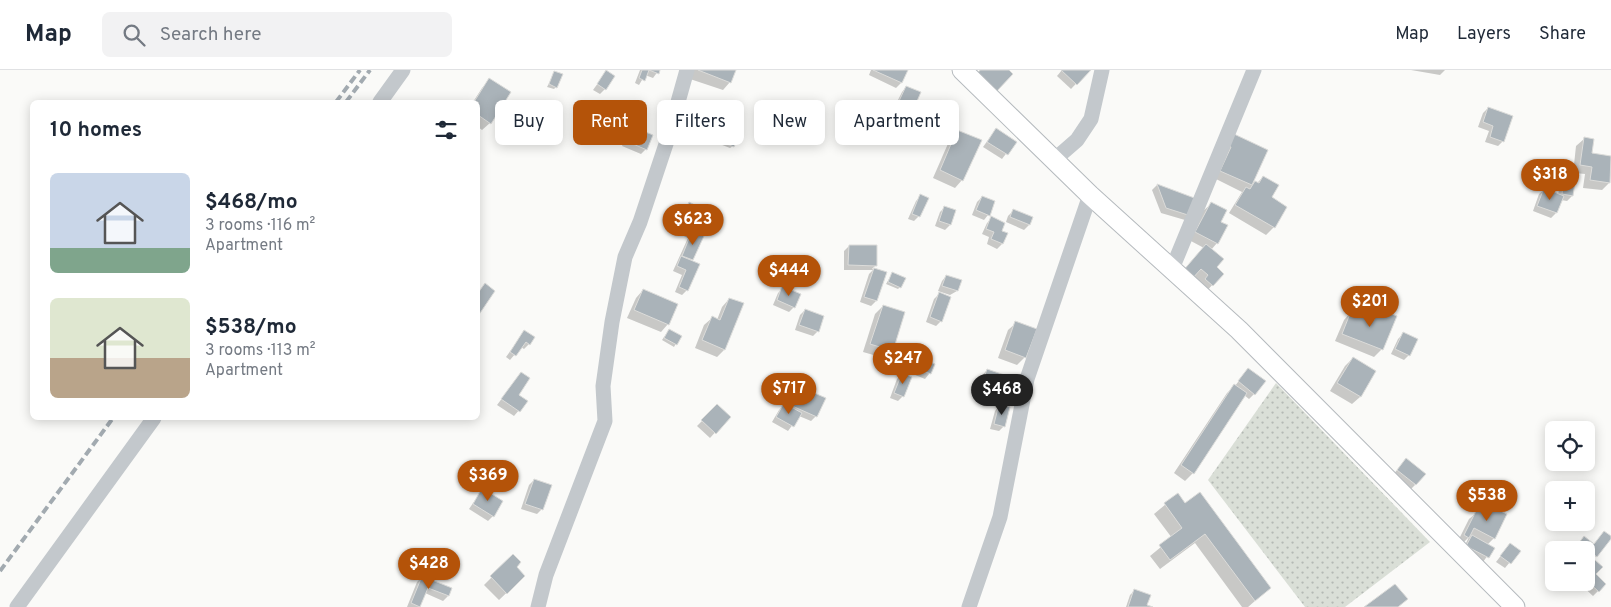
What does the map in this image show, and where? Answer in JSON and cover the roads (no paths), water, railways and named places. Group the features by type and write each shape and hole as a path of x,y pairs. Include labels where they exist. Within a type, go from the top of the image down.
{"main road":[{"path":"962,70 1090,195 1240,330 1515,607"}],"street":[{"path":"381,100 403,70"},
{"path":"538,607 546,575 605,421 603,386 612,322 625,257 640,222 667,141 687,70"},
{"path":"1054,160 1077,140 1091,119 1102,70"},
{"path":"1172,269 1254,70"},
{"path":"969,607 1000,516 1027,378 1090,195"},
{"path":"17,607 153,420"}],"railway":[{"path":"338,100 360,70"},
{"path":"348,100 370,70"},
{"path":"0,571 112,420"}]}
